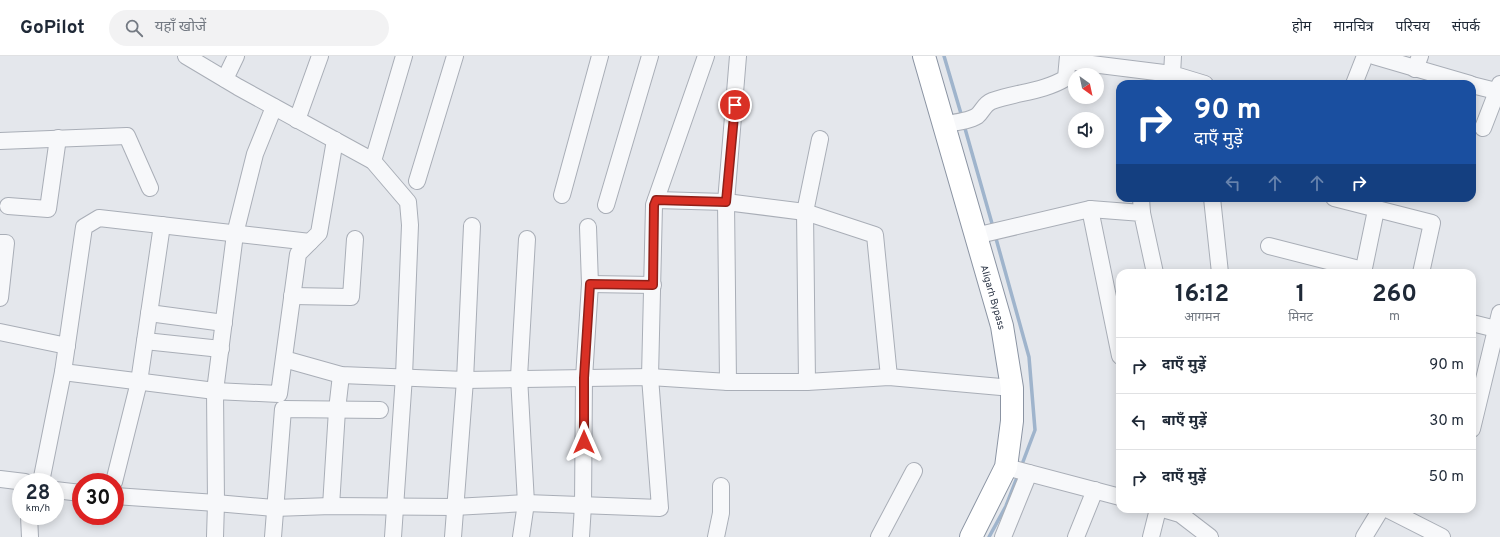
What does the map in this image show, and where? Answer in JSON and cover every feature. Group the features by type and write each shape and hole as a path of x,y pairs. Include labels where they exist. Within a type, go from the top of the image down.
{"highway":[{"name":"Aligarh Bypass","path":"924,56 947,124 979,235 1002,326 1012,388 1012,421 1018,470 971,537"}],"street":[{"path":"186,56 225,80 373,161 408,202 410,225 404,376 393,537"},
{"path":"225,80 236,56"},
{"path":"297,120 320,56"},
{"path":"373,161 404,56"},
{"path":"417,182 455,56"},
{"path":"562,195 600,56"},
{"path":"606,205 650,56"},
{"path":"124,497 274,508 330,506 454,508 526,503 660,508 650,377 654,205 706,56"},
{"path":"728,382 726,202 738,56"},
{"path":"1172,74 1173,56"},
{"path":"1356,80 1365,56"},
{"path":"1374,56 1418,63 1461,80"},
{"path":"947,124 975,117 984,106 990,102 1047,88 1059,82 1066,78 1068,58 1172,74 1192,80"},
{"path":"1476,85 1499,89 1484,128"},
{"path":"215,537 215,391 235,234 255,154 274,107"},
{"path":"0,141 127,136 150,188"},
{"path":"8,206 48,209 58,138"},
{"path":"808,382 805,212 820,139"},
{"path":"43,473 63,372 84,227 99,218 235,234 296,247 310,242 320,233 335,140"},
{"path":"656,200 726,202 805,212 875,235 889,377"},
{"path":"1212,202 1220,269"},
{"path":"1348,202 1432,223 1422,269"},
{"path":"979,235 1090,209 1141,206 1154,269"},
{"path":"1090,209 1116,336"},
{"path":"1363,269 1376,210"},
{"path":"116,473 139,382 162,225"},
{"path":"452,537 465,380 472,226"},
{"path":"581,537 583,505 584,378 590,284 588,227"},
{"path":"292,296 351,297 355,239"},
{"path":"521,537 526,503 519,378 527,239"},
{"path":"0,243 6,243 0,298"},
{"path":"1269,246 1355,269"},
{"path":"273,537 284,359 292,296 296,247"},
{"path":"590,284 653,285"},
{"path":"149,313 224,323"},
{"path":"1476,414 1498,329 1500,313"},
{"path":"1476,324 1498,329"},
{"path":"0,332 67,346"},
{"path":"145,341 221,349"},
{"path":"284,359 341,375 404,376 465,380 650,377 728,382 808,382 889,377 1012,388"},
{"path":"63,372 215,391 337,410 380,410"},
{"path":"330,506 341,375"},
{"path":"1003,537 1018,470 1116,496"},
{"path":"879,537 914,472"},
{"path":"0,479 12,480"},
{"path":"716,537 721,513 721,486"},
{"path":"1076,537 1094,490"},
{"path":"1151,537 1157,513"},
{"path":"1181,513 1210,537"},
{"path":"1364,537 1379,513"},
{"path":"1395,513 1442,537"},
{"path":"29,525 30,537"}],"waterway":[{"path":"944,56 962,117"},
{"path":"964,125 993,227"},
{"path":"995,235 1029,357 1035,430 1021,467"},
{"path":"989,537 1006,506 1018,475"}],"route":[{"path":"584,442 584,378 590,284 653,285 654,205 656,200 726,202 735,105"}]}
